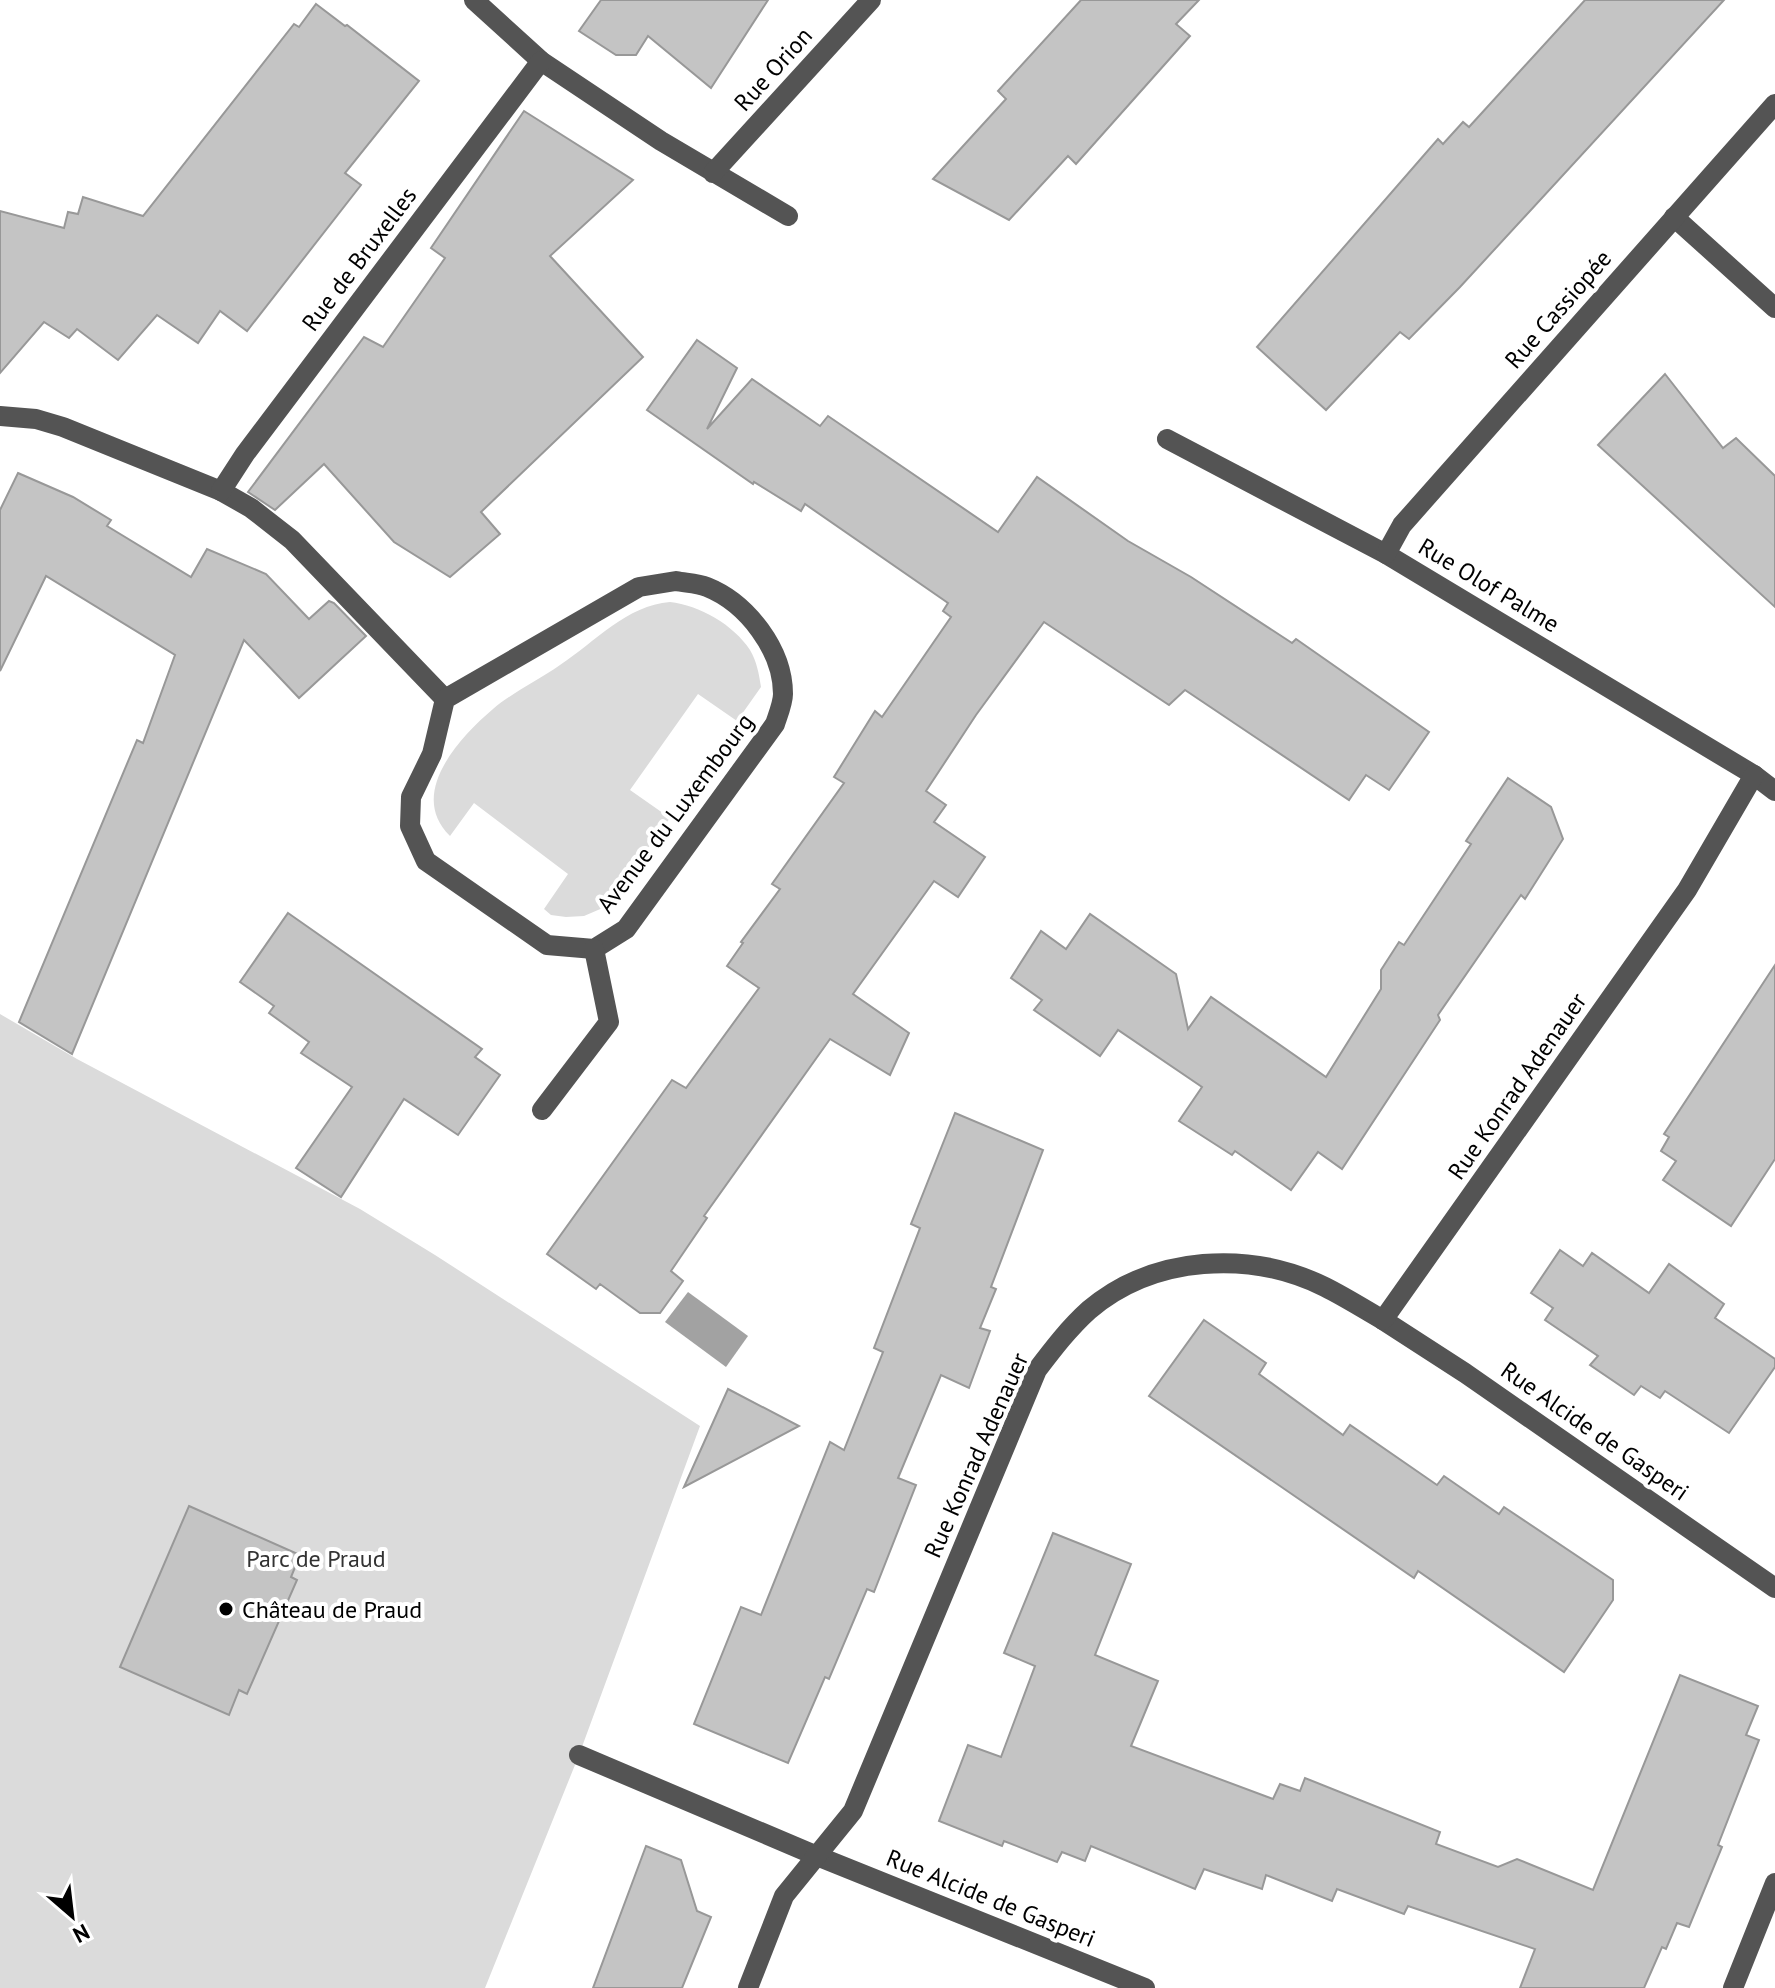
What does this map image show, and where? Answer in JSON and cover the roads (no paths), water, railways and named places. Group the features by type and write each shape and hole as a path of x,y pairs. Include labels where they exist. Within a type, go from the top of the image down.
{"street":[{"path":"474,0 541,61 661,141 788,216"},
{"name":"Rue Orion","path":"713,173 871,0"},
{"name":"Rue de Bruxelles","path":"221,491 254,441 541,61"},
{"name":"Rue Cassiopée","path":"1386,554 1402,525 1775,104"},
{"path":"1674,217 1775,308"},
{"path":"0,416 36,419 63,427 221,491 251,508 292,540 445,699 432,754 411,797 410,826 426,861 547,945 594,949 609,1022 542,1110"},
{"name":"Rue Olof Palme","path":"1167,439 1386,554 1754,775 1775,791"},
{"name":"Avenue du Luxembourg","path":"445,699 639,587 676,581 706,587 735,603 761,630 780,670 784,696 775,724 626,929 594,949"},
{"name":"Rue Konrad Adenauer","path":"748,1988 784,1896 853,1811 1037,1370 1060,1339 1091,1309 1127,1286 1178,1266 1224,1262 1270,1268 1323,1285 1383,1320 1687,890 1754,775"},
{"name":"Rue Alcide de Gasperi","path":"1383,1320 1465,1373 1775,1588"},
{"name":"Rue Alcide de Gasperi","path":"579,1755 817,1856 1145,1988"},
{"path":"1733,1988 1775,1883"}],"place":[{"name":"Château de Praud","path":"226,1609"}],"park label":[{"name":"Parc de Praud","path":"316,1558"}]}
